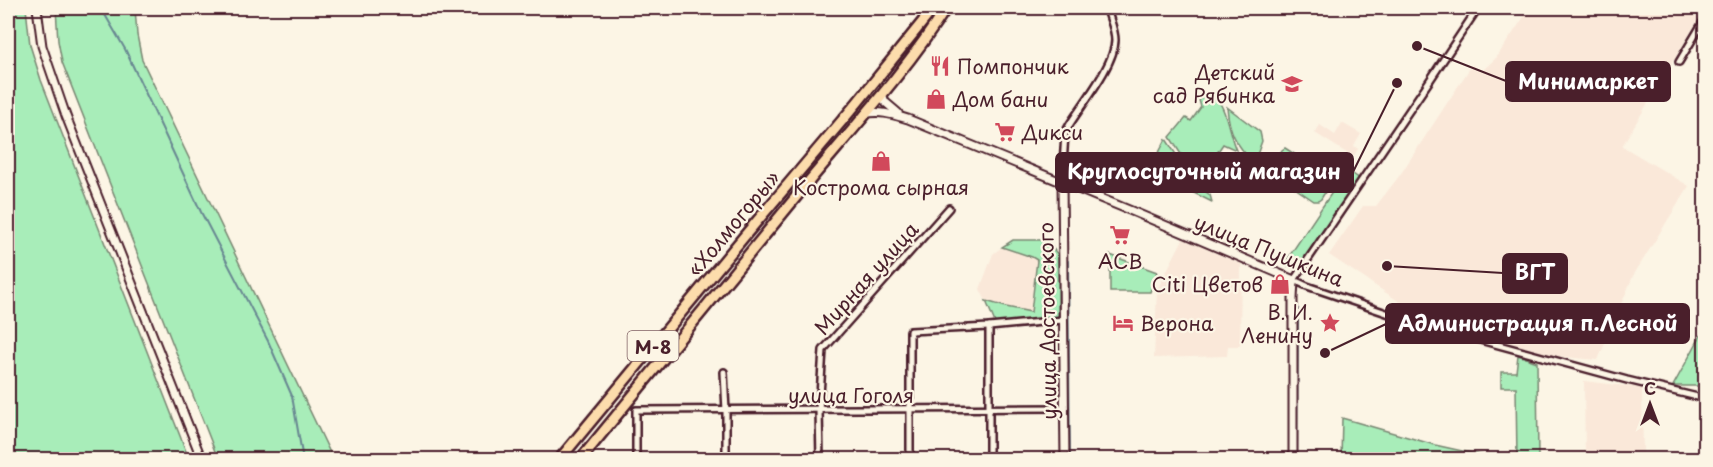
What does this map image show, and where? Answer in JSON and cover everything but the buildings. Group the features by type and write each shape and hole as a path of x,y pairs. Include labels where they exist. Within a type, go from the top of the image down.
{"highway":[{"name":"«Холмогоры»","path":"559,459 857,103 932,8"},
{"name":"«Холмогоры»","path":"580,459 882,94 946,8"}],"street":[{"path":"1062,182 1065,133 1114,51 1116,38 1107,8"},
{"path":"1293,459 1294,280 1478,8"},
{"path":"37,9 42,46 66,116 202,459"},
{"path":"1679,62 1706,18"},
{"path":"882,94 885,102 892,109 908,119"},
{"path":"865,114 889,113 908,119"},
{"name":"улица Пушкина","path":"908,119 1306,286 1410,321 1706,399"},
{"name":"улица Достоевского","path":"1062,182 1065,459"},
{"name":"Мирная улица","path":"820,459 819,410 823,350 948,208"},
{"path":"910,459 910,331 1063,320"},
{"path":"989,327 989,459"},
{"path":"724,372 726,459"},
{"name":"улица Гоголя","path":"636,459 636,410 1065,408"}],"shaded area":[{"path":"1530,8 1705,8 1622,146 1689,186 1633,276 1598,360 1553,356 1421,316 1329,255 1363,206 1376,206 1400,175 1472,65 1482,71 1496,58"},
{"path":"1342,123 1361,134 1354,146 1358,149 1353,157 1315,133 1320,125 1335,135"},
{"path":"1183,239 1241,264 1240,346 1228,346 1227,356 1154,358 1157,290"},
{"path":"1002,247 1037,260 1030,312 986,301 980,289 993,254"},
{"path":"1584,381 1642,388 1643,459 1585,459"}],"green space":[{"path":"8,8 26,8 30,45 41,80 189,459 8,459"},
{"path":"56,8 135,8 142,60 333,459 218,459 62,62"},
{"path":"1204,95 1214,98 1220,104 1236,150 1223,144 1198,181 1170,137 1186,118 1191,121 1201,107 1199,100"},
{"path":"1227,107 1260,132 1262,141 1254,163 1234,138"},
{"path":"1166,139 1195,184 1210,195 1212,202 1154,173 1152,166"},
{"path":"1285,148 1330,177 1332,181 1318,201 1314,201 1270,169"},
{"path":"1347,170 1360,179 1301,263 1288,266 1284,264"},
{"path":"1013,240 1046,240 1059,256 1058,317 996,325 986,301 1031,312 1037,260 1002,247"},
{"path":"1110,255 1157,272 1150,292 1110,292"},
{"path":"1705,328 1705,386 1673,386"},
{"path":"1518,355 1537,362 1538,459 1517,459 1516,387 1501,387 1501,372 1516,372"},
{"path":"1342,418 1435,445 1489,457 1490,459 1341,459"}],"waterway":[{"path":"101,8 125,49 201,212 268,341 292,396 303,460"},
{"path":"1068,261 1070,460"},
{"path":"1297,460 1298,307"}],"place":[{"name":"Минимаркет","path":"1417,46"},
{"name":"Помпончик","path":"940,66"},
{"name":"Круглосуточный магазин","path":"1397,83"},
{"name":"Детский сад Рябинка","path":"1292,84"},
{"name":"Дом бани","path":"936,99"},
{"name":"Дикси","path":"1005,132"},
{"name":"Кострома сырная","path":"881,161"},
{"name":"АСВ","path":"1120,235"},
{"name":"ВГТ","path":"1387,266"},
{"name":"Citi Цветов","path":"1280,284"},
{"name":"Верона","path":"1123,323"},
{"name":"В. И. Ленину","path":"1330,323"},
{"name":"Администрация п.Лесной","path":"1325,353"}]}
